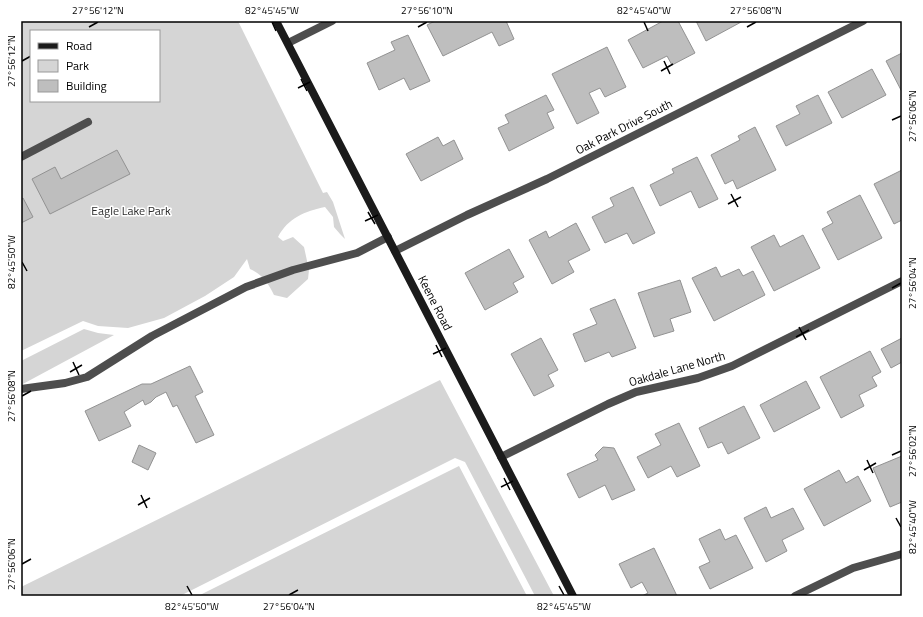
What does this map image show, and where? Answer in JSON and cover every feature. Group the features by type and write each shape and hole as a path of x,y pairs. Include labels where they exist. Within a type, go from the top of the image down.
{"main road":[{"name":"Keene Road","path":"276,21 573,596"}],"street":[{"path":"288,43 332,21"},
{"name":"Oak Park Drive South","path":"395,251 467,215 547,179 863,21"},
{"path":"21,157 88,122"},
{"path":"21,389 64,383 87,377 152,336 246,287 293,270 357,253 388,237"},
{"name":"Oakdale Lane North","path":"501,457 608,404 636,392 698,378 732,366 902,281"},
{"path":"795,596 853,568 902,554"}],"green space":[{"name":"Eagle Lake Park","path":"21,21 238,21 323,193 327,192 333,202 345,239 334,227 333,217 325,207 298,216 282,230 278,237 283,241 293,237 304,247 309,270 308,279 287,298 274,295 265,280 250,269 247,259 234,277 205,296 164,318 128,328 98,326 83,321 21,351"},
{"path":"84,329 114,335 21,385 21,361"},
{"path":"440,380 554,596 535,596 465,462 455,458 180,596 21,596 21,587"},
{"path":"459,466 527,596 198,596"}],"building":[{"path":"435,21 506,21 514,39 499,46 492,32 443,56 427,25"},
{"path":"663,21 678,21 695,53 672,65 667,56 643,68 628,40"},
{"path":"696,21 743,21 706,41"},
{"path":"408,35 430,81 410,90 404,78 379,90 367,63 395,50 391,42"},
{"path":"607,47 626,87 605,97 600,88 589,93 599,113 577,124 552,74"},
{"path":"902,53 902,92 886,61"},
{"path":"872,69 886,95 842,118 828,92"},
{"path":"546,95 554,110 547,113 554,128 509,151 498,128 509,123 505,115"},
{"path":"818,95 832,123 786,146 776,126 800,114 796,106"},
{"path":"755,127 776,170 737,189 733,180 725,184 711,155 740,140 738,136"},
{"path":"438,137 443,146 454,140 463,159 421,181 406,154"},
{"path":"117,150 130,174 50,214 32,179 55,167 61,179"},
{"path":"697,157 718,199 699,208 691,191 660,206 650,185 674,173 672,169"},
{"path":"902,170 902,220 894,224 874,184"},
{"path":"633,187 655,233 633,244 627,233 605,243 592,217 614,206 610,198"},
{"path":"860,195 882,238 838,260 822,229 833,223 827,212"},
{"path":"23,198 33,217 21,223 21,199"},
{"path":"576,223 590,250 568,261 574,272 552,284 529,240 546,231 549,238"},
{"path":"774,235 780,247 803,235 820,268 774,291 751,247"},
{"path":"509,249 524,277 513,283 518,292 485,310 465,273"},
{"path":"716,267 721,277 739,269 743,276 753,271 765,295 714,321 692,278"},
{"path":"680,280 691,312 670,319 674,331 654,337 638,293"},
{"path":"615,299 636,348 612,357 609,352 585,362 573,334 597,324 590,309"},
{"path":"541,338 558,370 548,375 554,386 534,396 511,354"},
{"path":"902,338 902,362 891,368 881,349"},
{"path":"870,351 881,372 872,377 877,386 859,395 864,406 841,418 820,377"},
{"path":"190,366 203,392 195,396 214,435 196,443 177,405 173,407 166,392 145,405 143,400 124,412 131,426 99,441 85,411 142,384 151,384"},
{"path":"806,381 820,408 774,432 760,405"},
{"path":"744,406 760,438 728,454 722,442 708,448 699,428"},
{"path":"679,423 700,466 677,477 671,466 648,478 637,457 661,445 655,434"},
{"path":"139,445 156,453 148,470 132,462"},
{"path":"603,447 614,448 635,490 612,500 605,485 579,498 567,474 598,460 595,455"},
{"path":"902,456 902,502 890,507 873,468"},
{"path":"839,470 846,483 858,476 871,501 824,526 804,489"},
{"path":"766,507 771,518 793,508 804,529 782,540 787,551 766,562 744,518"},
{"path":"720,529 725,540 736,535 753,568 710,589 699,567 710,562 699,539"},
{"path":"654,548 677,596 642,596 648,593 642,582 631,588 619,564"}]}
